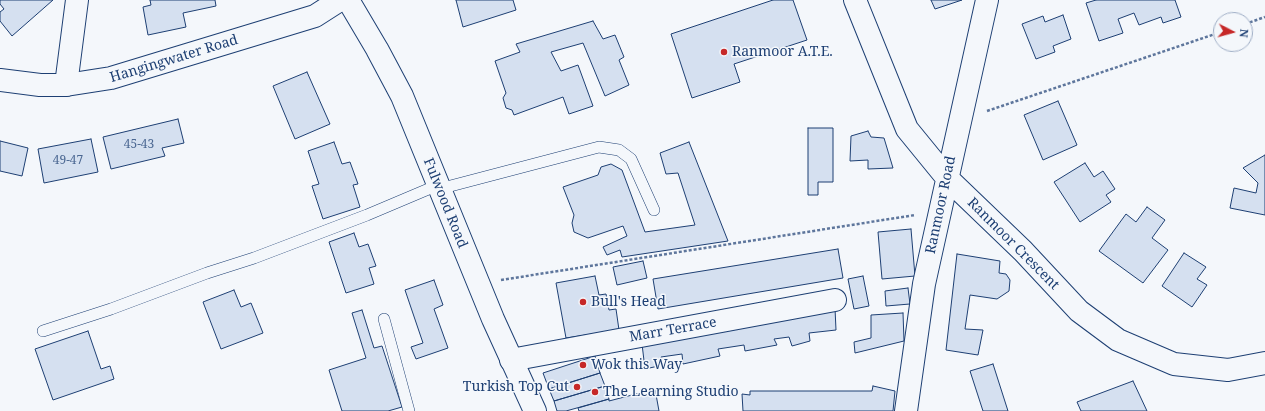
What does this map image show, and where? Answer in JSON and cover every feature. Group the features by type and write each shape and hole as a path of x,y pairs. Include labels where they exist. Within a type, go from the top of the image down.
{"street":[{"path":"66,85 77,0"},
{"name":"Hangingwater Road","path":"0,80 40,85 66,85 111,78 315,16 340,0"},
{"name":"Fulwood Road","path":"348,0 377,49 402,96 478,284 535,411"},
{"name":"Ranmoor Crescent","path":"855,0 907,129 947,178 1023,251 1079,311 1118,340 1174,364 1228,370 1265,363"},
{"name":"Ranmoor Road","path":"906,411 924,284 987,0"},
{"name":"Marr Terrace","path":"511,360 835,300"}],"lane":[{"path":"42,331 111,309 207,273 254,258 439,187 599,147 619,150 631,159 654,210"},
{"path":"384,319 409,411"}],"path":[{"path":"1253,21 1265,17"},
{"path":"960,120 1213,35"},
{"path":"478,284 939,211"}],"building":[{"path":"0,0 53,0 12,36 0,21 0,12 4,9 0,4"},
{"path":"150,0 215,0 216,6 183,13 186,27 148,35 143,7 151,5"},
{"path":"456,0 513,0 516,10 463,27"},
{"name":"Ranmoor A.T.E.","path":"773,0 793,0 807,40 734,64 740,82 692,98 671,34"},
{"path":"931,0 962,0 935,9"},
{"path":"1096,0 1175,0 1181,17 1163,23 1161,17 1139,25 1134,13 1118,19 1123,33 1099,41 1086,3"},
{"path":"1063,15 1071,39 1053,46 1055,52 1036,59 1022,24 1043,16 1045,22"},
{"path":"593,21 603,39 615,35 624,57 619,60 629,85 605,96 583,43 551,52 561,71 578,65 593,106 569,114 563,97 514,115 512,110 506,108 503,98 506,93 495,61 520,52 516,44"},
{"path":"307,72 330,124 295,139 273,86"},
{"path":"1058,101 1077,145 1043,160 1024,115"},
{"path":"178,119 184,143 162,148 165,156 111,169 103,137"},
{"path":"808,128 833,128 833,182 818,182 818,195 808,195"},
{"path":"868,131 871,137 884,138 893,168 868,169 868,160 850,161 851,136"},
{"path":"91,139 98,172 44,183 38,149"},
{"path":"0,141 28,148 22,176 0,171"},
{"path":"334,142 342,164 350,162 358,184 353,185 360,207 323,219 312,186 319,184 308,151"},
{"path":"689,142 728,241 622,257 620,250 607,255 603,247 627,236 623,226 588,238 574,232 572,223 574,215 563,187 598,175 601,167 611,164 622,170 645,232 695,225 678,173 666,174 660,153"},
{"path":"1265,155 1265,215 1230,208 1234,188 1256,193 1258,183 1243,168"},
{"path":"1085,163 1094,177 1103,171 1115,189 1106,195 1111,202 1080,222 1054,182"},
{"path":"1147,207 1165,220 1152,238 1168,250 1143,283 1099,251 1126,214 1136,222"},
{"path":"911,229 915,276 882,279 878,232"},
{"path":"354,233 359,247 368,244 376,266 369,268 374,284 346,293 329,242"},
{"path":"838,249 843,278 658,309 653,279"},
{"path":"1184,253 1206,267 1197,279 1207,285 1192,307 1162,286"},
{"path":"957,254 1000,261 999,273 1006,274 1010,280 1009,291 997,299 970,295 965,329 983,330 978,355 946,350"},
{"path":"643,261 647,278 617,285 613,267"},
{"name":"Bull's Head","path":"595,276 599,295 606,294 609,310 616,309 619,330 566,338 556,283"},
{"path":"863,276 869,306 854,309 848,279"},
{"path":"434,280 443,305 434,309 448,348 416,359 411,347 423,343 405,290"},
{"path":"908,288 910,304 886,306 885,291"},
{"path":"234,290 241,307 251,303 263,333 221,349 203,302"},
{"path":"835,308 836,330 809,333 810,341 792,346 789,337 774,339 777,345 745,351 744,345 718,349 720,356 683,364 682,354 661,357 663,365 645,369 642,344"},
{"path":"362,310 374,348 382,346 402,407 388,411 342,411 329,370 366,358 352,313"},
{"path":"903,313 904,341 855,353 854,342 871,338 871,315"},
{"path":"88,331 101,369 110,366 114,379 53,400 35,349"},
{"name":"Wok this Way","path":"595,356 600,373 549,389 543,373"},
{"path":"993,364 1008,411 983,411 970,371"},
{"name":"Turkish Top Cut","path":"600,373 605,386 554,401 549,389"},
{"path":"1133,381 1147,411 1081,411 1077,402"},
{"name":"The Learning Studio","path":"605,386 609,399 566,411 557,411 554,401"},
{"path":"873,386 895,391 893,411 743,411 742,394 750,395 750,391 872,391"},
{"path":"655,389 659,411 579,411 578,408 609,399 609,401"}],"place":[{"name":"Ranmoor A.T.E.","path":"724,52"},
{"name":"Bull's Head","path":"583,302"},
{"name":"Wok this Way","path":"583,365"},
{"name":"Turkish Top Cut","path":"577,387"},
{"name":"The Learning Studio","path":"595,392"}]}
